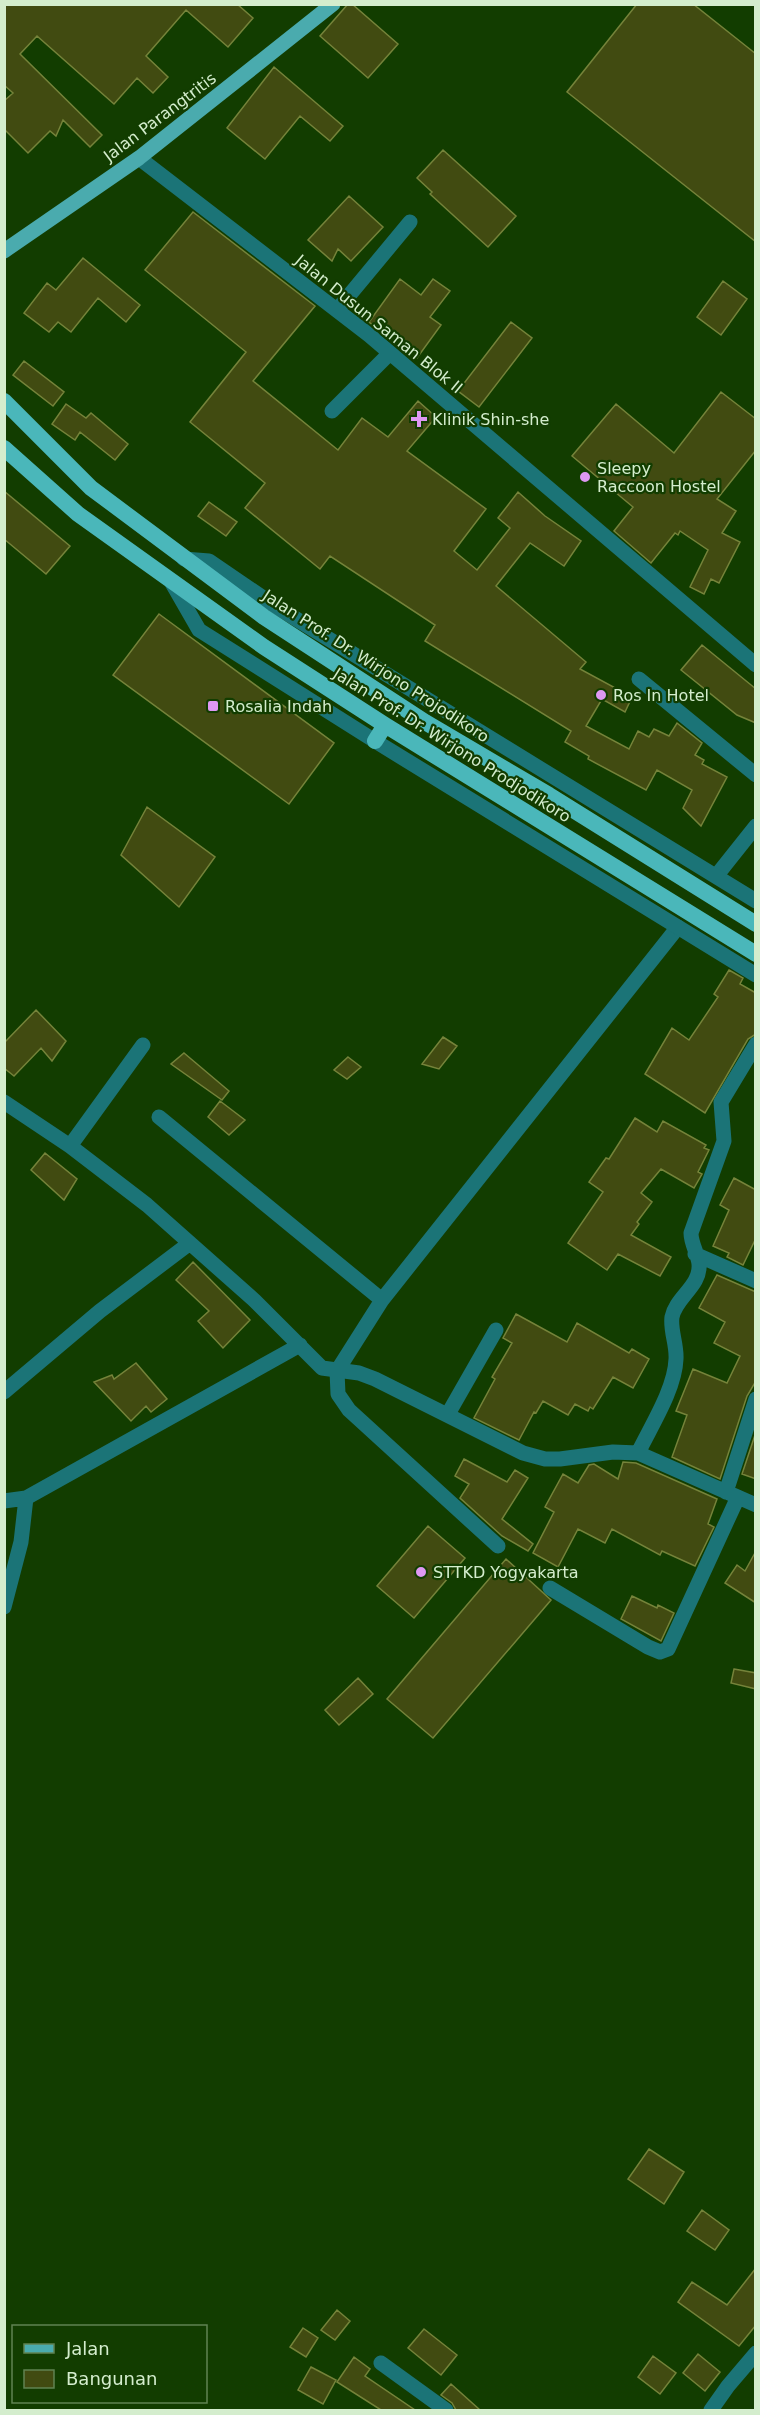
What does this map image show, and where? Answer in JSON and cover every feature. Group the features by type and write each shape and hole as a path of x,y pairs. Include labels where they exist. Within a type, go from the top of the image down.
{"highway":[{"name":"Jalan Prof. Dr. Wirjono Projodikoro","path":"4,401 91,488 151,535 264,617 425,722 549,795 756,924"},
{"path":"4,448 78,514 136,555 151,535"},
{"name":"Jalan Prof. Dr. Wirjono Prodjodikoro","path":"136,555 264,647 385,725 756,954"},
{"path":"375,741 385,725"}],"main road":[{"name":"Jalan Parangtritis","path":"4,251 139,158 333,4"}],"street":[{"name":"Jalan Dusun Saman Blok II","path":"139,158 390,353 756,665"},
{"path":"337,310 410,222"},
{"path":"333,411 390,353"},
{"path":"184,559 209,561 275,606 756,900"},
{"path":"172,583 199,630 756,975"},
{"path":"639,679 756,775"},
{"path":"717,875 756,826"},
{"path":"498,1546 349,1410 338,1394 337,1371 382,1300 678,927"},
{"path":"638,1453 670,1385 676,1358 672,1318 678,1303 695,1283 699,1264 691,1233 724,1141 721,1102 756,1044"},
{"path":"70,1146 143,1045"},
{"path":"4,1102 70,1146 147,1205 247,1293 322,1368 375,1379 523,1453 544,1459 613,1452 638,1453 756,1505"},
{"path":"159,1117 382,1300"},
{"path":"4,1392 100,1311 190,1243"},
{"path":"695,1254 756,1281"},
{"path":"448,1414 496,1330"},
{"path":"4,1501 26,1498 300,1345"},
{"path":"550,1588 648,1647 660,1652 668,1649 732,1495 756,1400"},
{"path":"4,1607 21,1542 26,1498"},
{"path":"711,2410 756,2354"},
{"path":"381,2363 446,2410"}],"building":[{"path":"4,4 237,4 253,18 228,47 186,10 146,56 168,77 153,93 137,78 114,104 37,36 20,54 102,135 90,147 63,120 56,136 50,131 28,153 4,129 4,101 13,93 4,85"},
{"path":"348,4 352,4 398,44 368,78 320,36"},
{"path":"637,4 693,4 756,54 756,242 567,92"},
{"path":"274,67 343,126 330,141 300,116 265,159 227,128"},
{"path":"443,150 516,216 488,247 430,194 432,192 417,178"},
{"path":"349,196 383,227 351,261 338,249 332,261 308,240"},
{"path":"193,212 315,306 253,381 338,450 362,418 388,437 418,401 436,417 407,451 486,509 454,551 477,570 510,528 498,518 518,492 545,516 581,541 564,566 530,543 496,586 586,662 580,669 632,697 625,712 602,699 586,726 629,749 638,731 649,737 654,729 669,736 677,723 702,743 695,755 704,760 702,764 727,777 701,826 683,808 692,790 657,770 646,790 588,759 589,756 565,742 571,731 425,641 435,625 330,556 320,569 245,508 265,483 190,422 246,352 145,270"},
{"path":"83,258 140,305 126,322 98,298 71,332 58,322 49,332 24,313 47,283 56,290"},
{"path":"400,279 421,295 433,279 450,291 430,317 441,325 417,358 369,322"},
{"path":"723,281 747,299 721,335 697,317"},
{"path":"511,322 532,338 479,407 458,391"},
{"path":"24,361 64,392 53,406 13,375"},
{"path":"721,392 756,419 756,450 717,499 736,511 722,533 740,542 719,583 711,579 704,594 690,587 708,550 680,531 678,535 675,533 651,563 614,531 633,507 572,456 616,404 674,453"},
{"path":"66,404 86,418 91,413 128,444 115,460 80,432 75,440 52,424"},
{"path":"4,491 70,546 46,574 4,539"},
{"path":"209,502 237,522 226,536 198,516"},
{"path":"159,614 334,743 289,804 113,675"},
{"path":"702,645 756,689 756,723 737,715 681,670"},
{"path":"147,807 215,857 179,907 121,855"},
{"path":"729,970 743,978 740,984 756,993 756,1034 748,1039 705,1113 645,1074 672,1028 689,1040 718,997 714,994"},
{"path":"36,1010 66,1041 52,1061 41,1048 14,1076 4,1068 4,1043"},
{"path":"443,1037 457,1046 439,1069 422,1064"},
{"path":"184,1053 229,1091 222,1100 171,1064"},
{"path":"348,1057 361,1067 347,1079 334,1070"},
{"path":"220,1101 245,1120 229,1135 208,1117"},
{"path":"635,1118 657,1132 663,1121 706,1145 704,1148 709,1150 698,1172 702,1174 694,1188 661,1169 641,1193 652,1202 637,1222 639,1224 631,1235 671,1257 660,1276 618,1254 607,1270 568,1243 603,1192 589,1182 606,1158 609,1159"},
{"path":"45,1153 77,1179 64,1200 31,1170"},
{"path":"734,1178 756,1190 756,1238 743,1265 727,1257 729,1253 713,1246 729,1210 720,1205"},
{"path":"193,1262 250,1320 223,1348 198,1321 209,1311 176,1280"},
{"path":"717,1275 756,1292 756,1381 747,1396 720,1479 672,1457 687,1415 676,1411 693,1369 727,1383 740,1356 714,1343 725,1322 699,1308"},
{"path":"516,1314 567,1342 577,1323 629,1353 632,1349 649,1359 633,1388 613,1377 593,1409 590,1407 588,1411 575,1404 568,1415 543,1401 536,1413 534,1412 519,1440 474,1418 495,1379 492,1377 512,1343 503,1338"},
{"path":"136,1363 167,1399 151,1412 146,1406 131,1421 94,1382 112,1375 114,1379"},
{"path":"756,1435 756,1479 742,1474"},
{"path":"464,1459 507,1482 515,1470 528,1478 502,1519 533,1544 528,1551 502,1536 460,1498 469,1484 455,1476"},
{"path":"623,1462 636,1463 717,1499 708,1524 714,1527 695,1566 662,1551 660,1555 612,1529 605,1543 578,1529 558,1567 533,1553 554,1512 545,1507 563,1474 578,1483 589,1465 594,1464 618,1479"},
{"name":"STTKD Yogyakarta","path":"428,1526 465,1558 414,1618 377,1586"},
{"path":"756,1551 756,1603 725,1583 737,1565 745,1571"},
{"path":"506,1559 551,1600 433,1738 387,1699"},
{"path":"632,1596 674,1613 661,1641 621,1619"},
{"path":"734,1669 756,1673 756,1689 731,1683"},
{"path":"358,1678 373,1694 339,1725 325,1710"},
{"path":"649,2149 684,2172 664,2204 628,2179"},
{"path":"702,2210 729,2230 715,2250 687,2231"},
{"path":"756,2268 756,2325 739,2346 678,2302 692,2282 727,2305"},
{"path":"337,2310 350,2321 335,2340 321,2330"},
{"path":"303,2328 318,2338 306,2357 290,2347"},
{"path":"424,2329 457,2355 441,2375 408,2348"},
{"path":"698,2354 720,2372 705,2391 683,2373"},
{"path":"653,2356 676,2373 660,2394 638,2377"},
{"path":"354,2357 370,2369 365,2376 415,2410 381,2410 337,2382"},
{"path":"311,2367 336,2380 323,2404 298,2390"},
{"path":"451,2384 480,2410 456,2410 452,2403 441,2395"}],"place":[{"name":"Klinik Shin-she","path":"419,419"},
{"name":"Sleepy Raccoon Hostel","path":"585,477"},
{"name":"Ros In Hotel","path":"601,695"},
{"name":"Rosalia Indah","path":"213,706"},
{"name":"STTKD Yogyakarta","path":"421,1572"}]}
